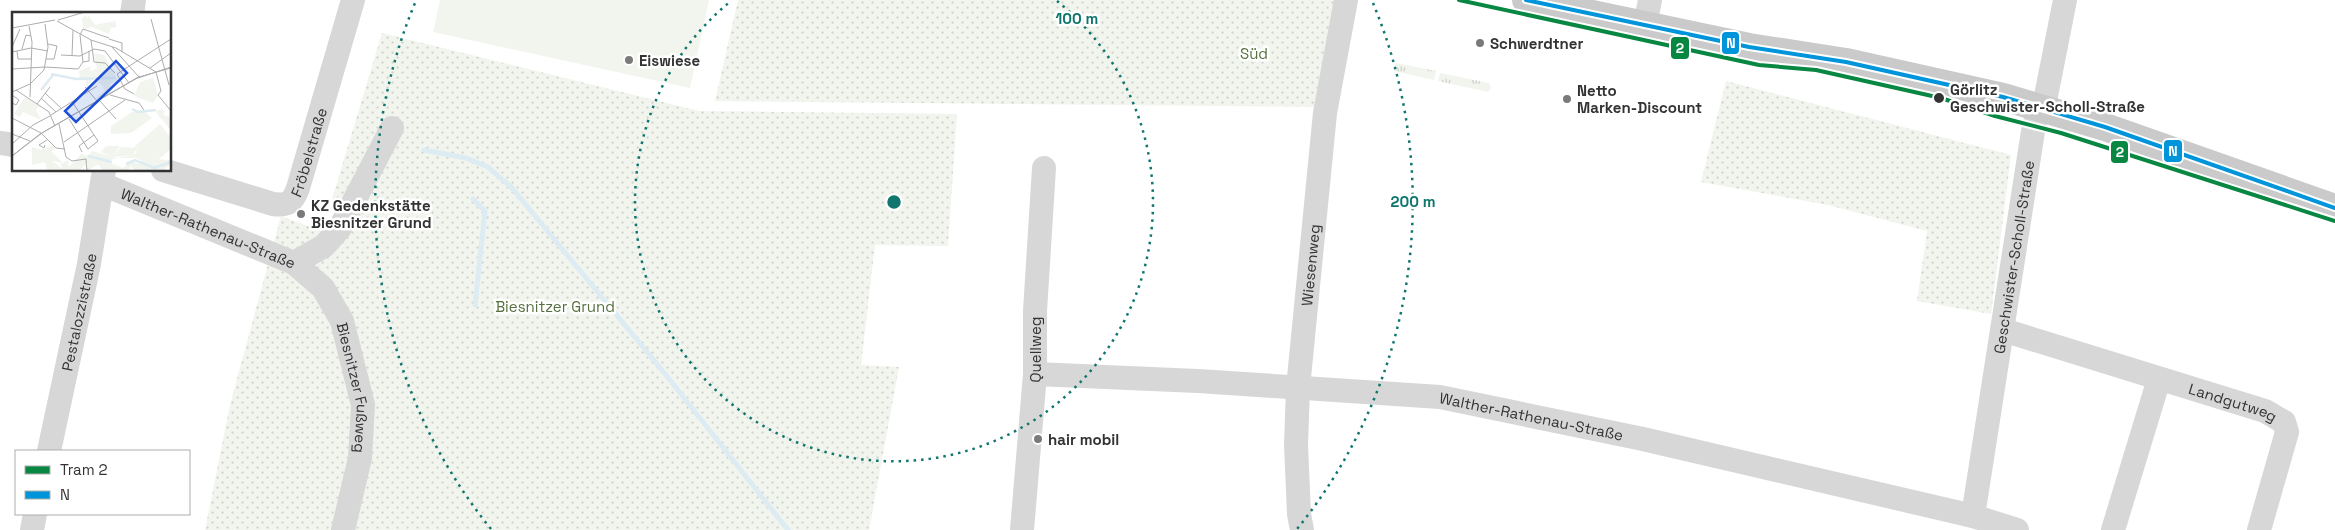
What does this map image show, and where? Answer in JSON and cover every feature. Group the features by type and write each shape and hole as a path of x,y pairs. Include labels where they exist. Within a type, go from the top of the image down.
{"main road":[{"path":"1526,0 1645,26 1846,62 2042,107 2335,208"}],"street":[{"name":"Fröbelstraße","path":"166,171 273,204 284,206 291,202 298,188 353,0"},
{"name":"Wiesenweg","path":"1302,530 1299,514 1297,454 1298,388 1325,113 1346,0"},
{"path":"1645,26 1650,0"},
{"name":"Geschwister-Scholl-Straße","path":"1973,516 2034,125 2042,107 2065,0"},
{"name":"Walther-Rathenau-Straße","path":"103,177 294,263 324,246 340,228 392,128"},
{"name":"Quellweg","path":"1022,530 1035,374 1035,311 1044,168"},
{"name":"Pestalozzistraße","path":"49,450 89,264 103,177"},
{"name":"Biesnitzer Fußweg","path":"294,263 323,288 342,321 363,405 360,458 343,530"},
{"name":"Landgutweg","path":"2003,330 2265,412 2284,422 2287,432 2259,530"},
{"name":"Walther-Rathenau-Straße","path":"1035,374 1198,381 1440,397 1643,439 1973,516 2017,530"},
{"path":"2113,530 2160,379"},
{"path":"32,530 35,515"}],"green space":[{"name":"Eiswiese","path":"440,0 709,0 690,88 433,32"},
{"name":"Süd","path":"738,0 1339,0 1320,107 715,101"},
{"name":"Biesnitzer Grund","path":"382,33 699,111 957,114 948,246 875,245 861,365 899,367 869,530 205,530 230,405 281,216 338,237 351,213 332,199"},
{"path":"1396,63 1436,71 1434,80 1394,71"},
{"path":"1440,73 1489,83 1491,88 1488,92 1438,81"},
{"path":"1726,81 2011,155 1991,314 1917,301 1927,231 1828,205 1701,182"}],"waterway":[{"path":"424,150 466,158 488,167 512,188 666,375 788,530"},
{"path":"473,199 485,211 475,305"}],"tram line":[{"name":"2","path":"1459,0 1759,65 1816,70 1941,98 1995,116 2061,133 2335,221"}],"transit line":[{"name":"N","path":"1526,0 1749,47 1846,62 2003,97 2105,127 2335,208"}],"place":[{"name":"Schwerdtner","path":"1480,43"},
{"name":"Eiswiese","path":"629,60"},
{"name":"Görlitz Geschwister-Scholl-Straße","path":"1939,98"},
{"name":"Netto Marken-Discount","path":"1567,99"},
{"name":"KZ Gedenkstätte Biesnitzer Grund","path":"301,214"},
{"name":"hair mobil","path":"1038,439"}]}
